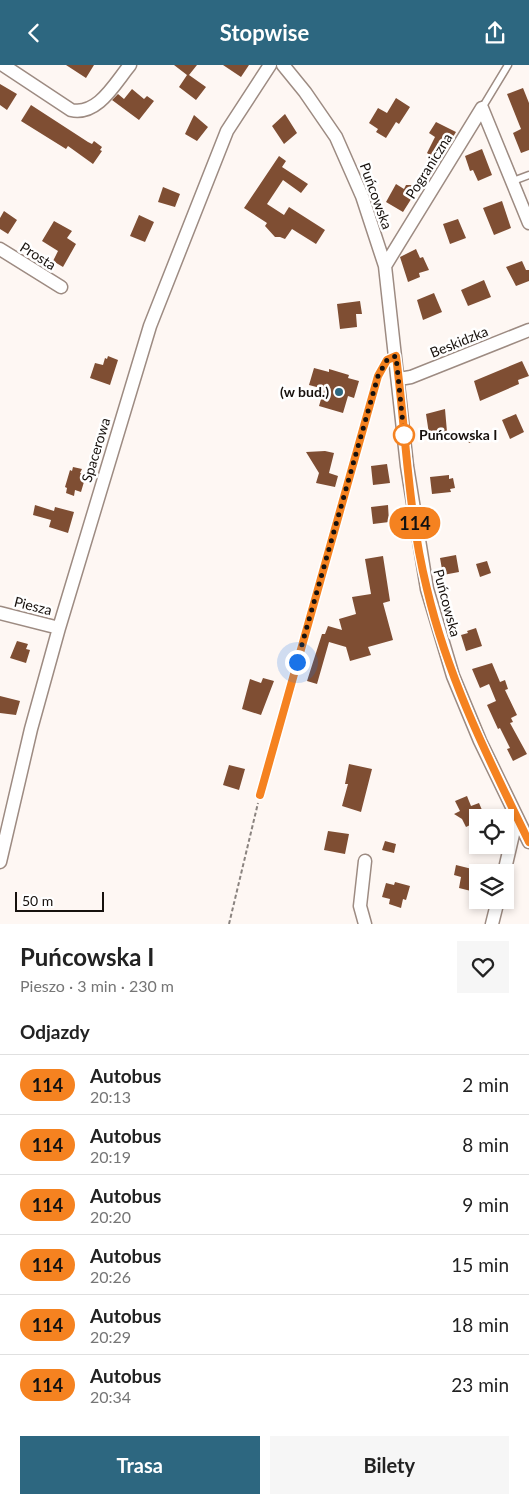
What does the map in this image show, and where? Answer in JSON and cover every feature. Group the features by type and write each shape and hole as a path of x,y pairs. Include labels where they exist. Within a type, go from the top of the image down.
{"street":[{"path":"3,65 71,110 78,111 88,110 96,106 130,65"},
{"name":"Spacerowa","path":"0,862 31,729 59,628 150,326 227,131 270,65"},
{"name":"Puńcowska","path":"283,65 305,92 336,137 362,196 385,266 399,379 407,466 427,589 453,676 480,741 529,842"},
{"path":"482,108 529,223"},
{"name":"Pograniczna","path":"385,266 482,108"},
{"name":"Prosta","path":"0,249 61,287"},
{"name":"Beskidzka","path":"399,379 411,377 529,330"},
{"name":"Piesza","path":"0,613 59,628"},
{"path":"506,864 514,830 519,822"},
{"path":"365,924 360,906 366,861"},
{"path":"492,924 496,909"}],"lane":[{"name":"Pograniczna","path":"482,108 508,65"},
{"path":"513,181 529,175"},
{"path":"260,795 378,376 387,360 396,356"}],"path":[{"path":"229,924 260,795"}],"building":[{"path":"66,65 94,65 86,78"},
{"path":"174,65 197,65 189,75 206,87 196,100 179,87 187,75"},
{"path":"223,65 249,65 241,77"},
{"path":"0,84 17,94 7,110 0,105"},
{"path":"523,88 529,103 529,150 521,153 513,133 521,129 507,94"},
{"path":"132,89 144,99 147,96 154,101 139,120 112,100 118,94 124,99"},
{"path":"396,98 410,107 399,124 396,122 386,138 376,132 378,129 369,123 378,108 387,113"},
{"path":"31,105 88,142 92,144 94,141 102,147 100,150 102,151 93,164 68,146 66,149 21,121"},
{"path":"285,114 297,133 284,144 272,126"},
{"path":"194,115 208,127 197,141 185,134"},
{"path":"436,122 456,132 448,145 443,142 433,157 427,153 435,137 429,133"},
{"path":"482,149 492,175 478,181 473,170 470,171 465,156"},
{"path":"279,156 286,161 282,167 308,184 301,193 283,180 267,204 284,215 289,207 325,230 316,244 292,229 285,239 275,237 265,226 267,223 244,208"},
{"path":"396,184 404,189 406,185 420,185 403,212 386,202"},
{"path":"163,187 180,194 175,207 158,202"},
{"path":"502,201 511,228 494,235 483,208"},
{"path":"4,211 17,220 8,234 0,229 0,218"},
{"path":"139,215 154,222 145,242 130,236"},
{"path":"458,219 466,238 450,244 443,224"},
{"path":"54,221 72,231 67,238 76,244 63,267 53,261 58,251 42,241"},
{"path":"416,249 420,258 423,257 429,270 419,273 420,277 408,282 400,257"},
{"path":"522,261 526,270 529,270 529,281 516,286 506,267"},
{"path":"484,280 491,297 468,306 461,290"},
{"path":"434,293 442,312 423,320 417,300"},
{"path":"360,301 362,314 356,314 357,327 340,329 337,304"},
{"path":"108,356 118,360 110,385 90,378 95,363 103,365 105,358 107,359"},
{"path":"522,361 529,376 518,380 519,384 480,401 474,381"},
{"name":"(w bud.)","path":"314,368 329,372 329,369 349,375 348,378 359,381 354,398 348,396 343,413 319,406 324,389 309,385"},
{"path":"445,409 447,432 429,434 426,414"},
{"path":"516,414 524,432 510,439 502,420"},
{"path":"477,429 481,439 469,443 465,434"},
{"path":"325,451 334,453 329,473 338,476 335,487 316,483 319,473 306,452"},
{"path":"387,464 390,483 373,485 371,466"},
{"path":"73,467 82,469 80,473 86,475 81,492 75,490 74,496 66,493 67,488 65,487 70,470 72,471"},
{"path":"449,475 449,479 453,478 455,488 450,489 451,492 432,494 430,477"},
{"path":"35,505 54,511 55,507 74,512 68,533 49,527 51,520 33,515"},
{"path":"388,505 389,522 373,524 371,507"},
{"path":"456,555 459,572 443,575 440,558"},
{"path":"383,556 390,601 383,603 393,640 368,647 371,655 350,661 346,647 329,642 317,684 307,681 322,634 325,634 328,626 342,630 339,619 356,614 352,597 371,594 365,559"},
{"path":"487,561 491,573 480,577 476,564"},
{"path":"476,628 482,646 466,651 461,635"},
{"path":"17,641 28,644 26,649 30,650 26,663 10,658"},
{"path":"492,663 500,682 505,680 508,689 505,690 517,715 511,718 513,722 510,723 527,754 513,761 507,749 510,748 500,728 498,729 487,705 496,701 489,684 480,688 472,669"},
{"path":"263,678 274,681 261,715 242,709 250,679 261,683"},
{"path":"0,696 20,701 16,715 0,713"},
{"path":"349,764 372,769 361,812 342,806 348,784 345,784"},
{"path":"229,765 245,769 239,790 223,785"},
{"path":"467,796 471,806 479,803 482,809 469,809 469,826 466,827 462,819 454,814 460,811 455,801"},
{"path":"328,831 349,834 345,854 324,850"},
{"path":"385,841 396,844 394,853 382,850"},
{"path":"456,865 469,868 469,890 459,888 461,877 454,875"},
{"path":"395,882 410,886 406,900 403,899 401,908 389,904 390,899 382,897 386,883 394,885"}],"bus line":[{"name":"114","path":"260,795 378,376 387,360 396,356 407,466 420,557 438,630 453,676 480,741 529,842"}],"place":[{"name":"(w bud.)","path":"339,392"},
{"name":"Puńcowska I","path":"404,435"}],"route":[{"path":"297,662 378,376 387,360 396,356 404,435"}]}
